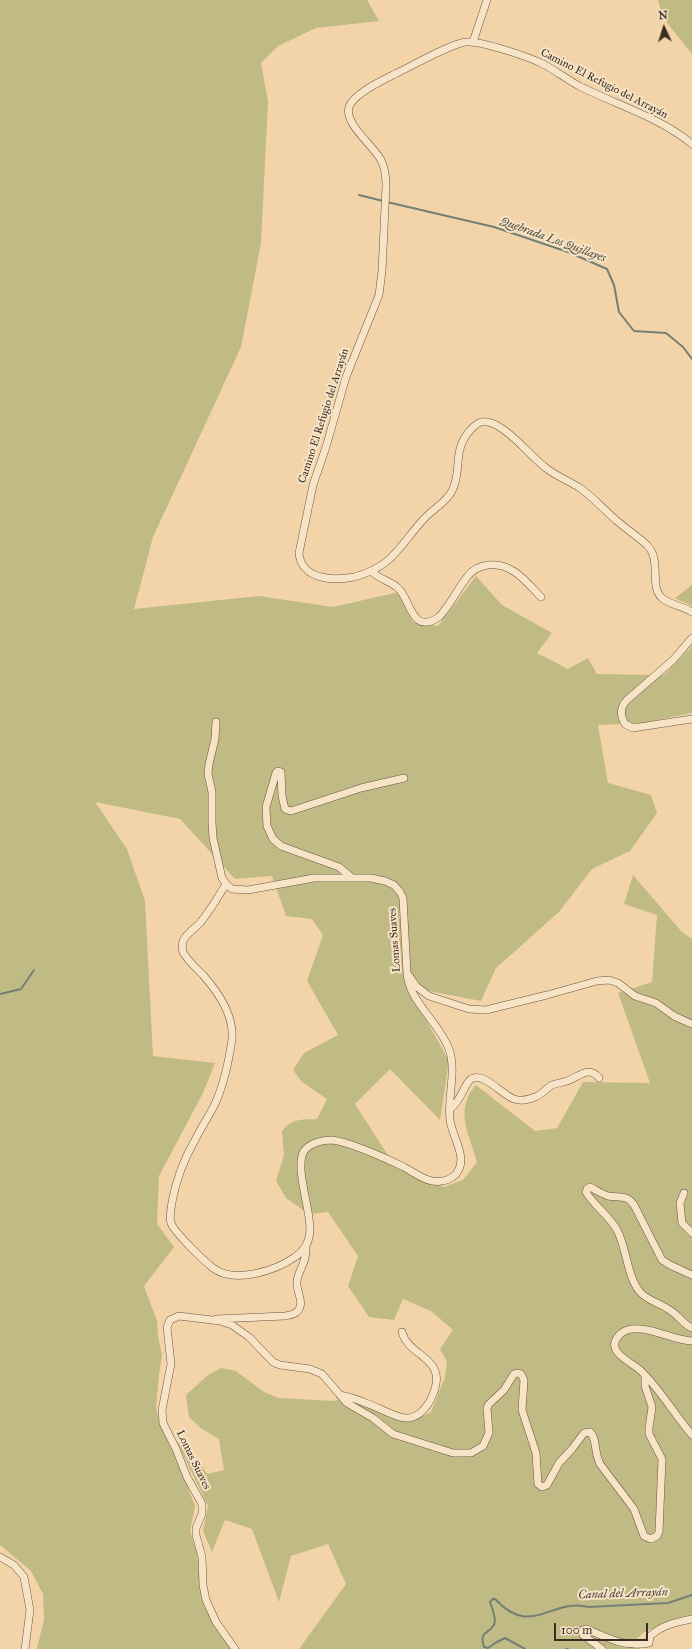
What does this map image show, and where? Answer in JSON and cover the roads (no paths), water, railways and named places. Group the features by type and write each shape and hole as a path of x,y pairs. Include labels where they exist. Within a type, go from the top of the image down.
{"street":[{"path":"473,42 487,0"},
{"name":"Camino El Refugio del Arrayán","path":"692,144 632,109 578,85 541,63 473,42 460,43 392,76 354,99 349,108 349,114 352,122 378,155 383,164 385,173 386,190 382,270 376,305 349,367 326,447 315,478 299,556 300,562 304,568 312,574 324,578 347,578 371,572 382,566 392,558 422,521 448,497 455,484 459,450 463,440 475,426 481,422 488,422 507,432 548,470 585,492 646,544 652,551 655,560 657,588 660,596 664,600 692,612"},
{"path":"371,572 400,589 414,616 422,621 431,621 438,617 469,574 485,565 499,565 513,570 541,597"},
{"path":"692,638 673,660 627,700 623,705 621,712 625,724 633,728 692,719"},
{"path":"216,722 215,739 208,774 212,792 212,824 214,838 222,878 226,884 201,922 185,937 182,945 184,953 207,981 223,1004 230,1021 232,1038 218,1095 211,1112 193,1142 178,1180 172,1200 171,1222 177,1232 210,1265 219,1272 229,1276 246,1275 275,1267 293,1258 306,1246"},
{"path":"351,877 338,867 281,846 273,839 267,826 266,807 276,773 278,771 281,772 282,802 285,809 291,811 361,788 404,778"},
{"name":"Lomas Suaves","path":"226,884 232,889 248,890 314,878 351,877 371,878 394,885 400,892 404,902 406,973 417,987 429,996 464,1008 479,1010 547,995 597,981 609,980 618,983 634,996 656,1003 674,1016 692,1024"},
{"path":"211,1320 293,1315 300,1307 301,1301 297,1289 297,1282 305,1261 306,1246 311,1229 301,1166 301,1157 305,1150 311,1145 320,1141 338,1142 378,1156 430,1180 445,1180 453,1177 457,1172 461,1158 460,1149 450,1122 452,1074 449,1049 411,990 406,973"},
{"path":"450,1109 458,1102 469,1080 474,1078 480,1078 487,1081 510,1097 522,1100 540,1095 552,1085 569,1080 581,1073 592,1072 599,1078"},
{"path":"692,1275 662,1260 630,1200 624,1197 603,1194 590,1187 587,1189 586,1192 590,1198 609,1218 617,1230 633,1281 639,1291 648,1299 672,1311 685,1324 692,1328"},
{"path":"684,1193 680,1204 682,1223 692,1233"},
{"name":"Lomas Suaves","path":"211,1320 179,1316 170,1320 167,1329 171,1364 163,1404 163,1419 165,1428 202,1504 202,1514 196,1532 202,1557 203,1585 206,1600 216,1622 235,1649"},
{"path":"211,1320 226,1323 238,1328 273,1362 280,1365 310,1369 318,1372 325,1377 351,1406 370,1416 393,1434 421,1441 445,1451 467,1454 480,1448 488,1437 490,1429 487,1408 489,1404 504,1390 514,1374 521,1374 524,1380 522,1410 536,1453 538,1484 542,1486 548,1485 559,1462 572,1449 584,1433 590,1432 594,1437 595,1452 600,1464 634,1509 643,1534 646,1538 651,1539 657,1536 659,1532 662,1459 650,1434 649,1428 652,1408 644,1386 645,1376"},
{"path":"692,1342 678,1340 643,1330 632,1329 623,1332 616,1341 617,1351 645,1376 692,1435"},
{"path":"340,1395 359,1400 393,1416 403,1418 416,1416 422,1412 432,1396 436,1384 436,1371 431,1364 406,1342 402,1332"},
{"path":"0,1557 14,1565 24,1577 30,1610 25,1649"},
{"path":"649,1643 650,1636 657,1630 671,1624 692,1619"},
{"path":"602,1649 583,1635 583,1630 587,1629 630,1645 649,1643"},
{"path":"649,1643 655,1649"}],"waterway":[{"name":"Quebrada Los Quillayes","path":"359,195 383,201"},
{"name":"Quebrada Los Quillayes","path":"387,202 494,227 568,252 607,269 614,285 619,312 634,331 666,333 683,347 692,359"},
{"path":"0,994 21,989 34,970"},
{"name":"Canal del Arrayán","path":"525,1649 505,1638 488,1648 484,1647 483,1635 492,1628 495,1623 490,1602 493,1599 508,1610 520,1616 531,1616 576,1605 589,1607 668,1603 692,1595"}]}
